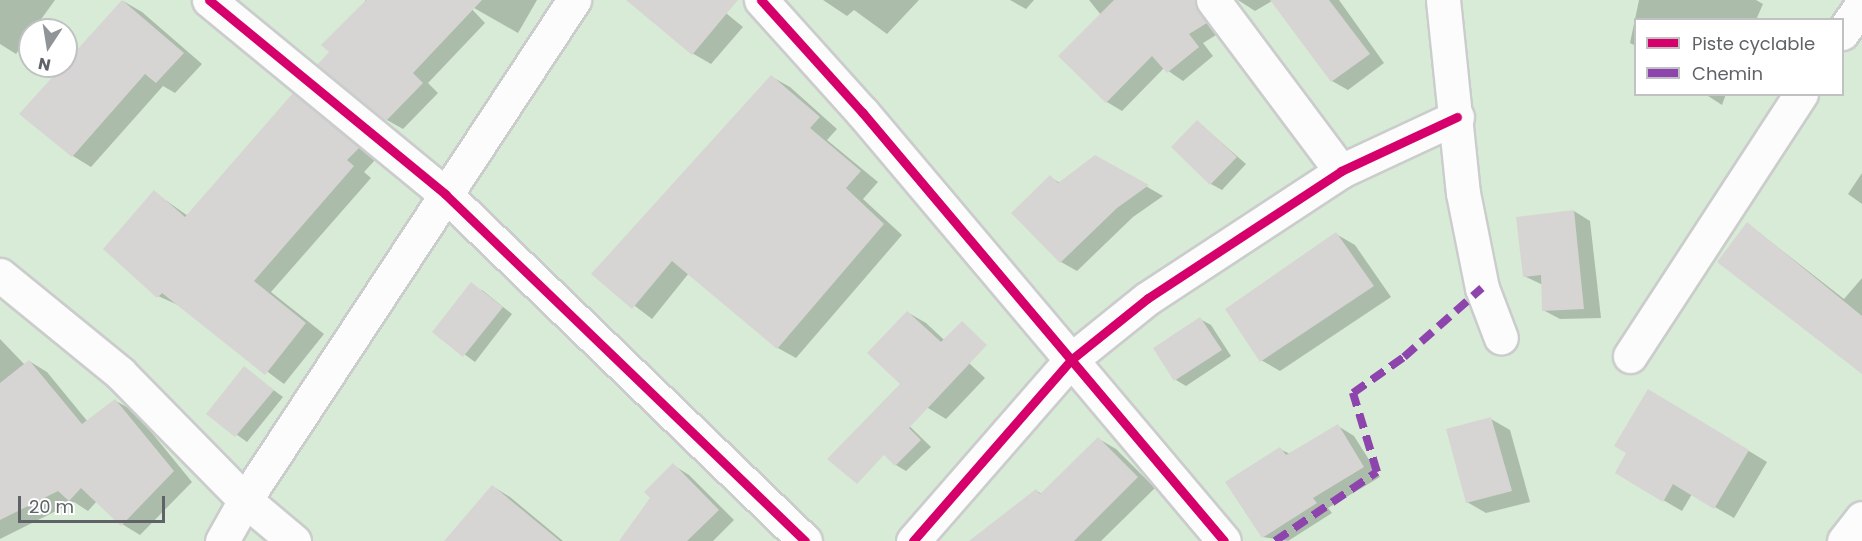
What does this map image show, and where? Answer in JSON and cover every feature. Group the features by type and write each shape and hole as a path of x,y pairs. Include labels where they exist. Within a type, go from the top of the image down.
{"street":[{"path":"209,0 445,194 805,541"},
{"path":"222,541 245,500 574,0"},
{"path":"761,0 862,111 1224,541"},
{"path":"1213,0 1341,171"},
{"path":"1443,0 1457,117 1463,193 1482,288 1501,338"},
{"path":"1844,30 1862,4"},
{"path":"1629,356 1800,96"},
{"path":"913,541 1072,359 1148,298 1341,171 1457,117"},
{"path":"0,276 120,373 245,500 294,541"},
{"path":"1844,541 1862,518"}],"green space":[{"path":"0,0 1862,0 1862,541 0,541"}],"building":[{"path":"122,0 184,53 156,83 145,74 72,157 19,114 52,78 78,78 78,49"},
{"path":"366,0 482,0 413,73 423,83 386,121 317,65 329,52 321,45"},
{"path":"626,0 738,0 692,55"},
{"path":"1114,0 1195,0 1207,23 1189,34 1199,47 1167,73 1152,56 1106,103 1058,56"},
{"path":"1270,0 1329,0 1370,54 1331,82"},
{"path":"771,75 820,117 810,128 861,171 846,188 884,224 777,349 672,261 632,309 591,274"},
{"path":"293,93 359,148 347,160 354,166 254,281 306,323 265,375 162,293 157,298 103,249 154,190 185,217"},
{"path":"1197,120 1237,157 1210,185 1171,147"},
{"path":"1095,155 1149,185 1117,208 1060,263 1011,213 1050,175 1058,183"},
{"path":"1574,210 1584,309 1542,311 1541,275 1523,277 1516,217"},
{"path":"1747,222 1862,316 1862,374 1717,262"},
{"path":"1336,232 1374,286 1260,362 1225,309"},
{"path":"471,282 503,307 463,357 432,332"},
{"path":"907,311 941,342 962,321 987,345 909,428 921,440 895,466 884,455 857,484 827,459 900,384 867,353"},
{"path":"1200,317 1222,350 1174,381 1153,348"},
{"path":"29,360 82,424 115,399 174,471 121,526 81,488 69,501 58,491 0,520 0,383"},
{"path":"244,366 274,390 235,437 206,414"},
{"path":"1648,389 1749,450 1714,509 1673,484 1663,502 1615,473 1626,453 1614,446"},
{"path":"1491,417 1512,491 1466,503 1446,429"},
{"path":"1338,424 1364,467 1313,498 1317,503 1262,538 1225,482 1280,447 1286,455"},
{"path":"1098,437 1138,477 1074,541 969,541 1036,489 1040,494"},
{"path":"673,463 719,510 687,541 619,541 650,498 644,492"},
{"path":"492,485 560,541 444,541"}],"marked path":[{"path":"1275,541 1377,472 1353,393 1404,357 1482,288"}],"cycle path":[{"path":"209,0 445,194 805,541"},
{"path":"761,0 862,112 1224,541"},
{"path":"913,541 1072,359 1148,298 1341,171 1457,117"}]}
